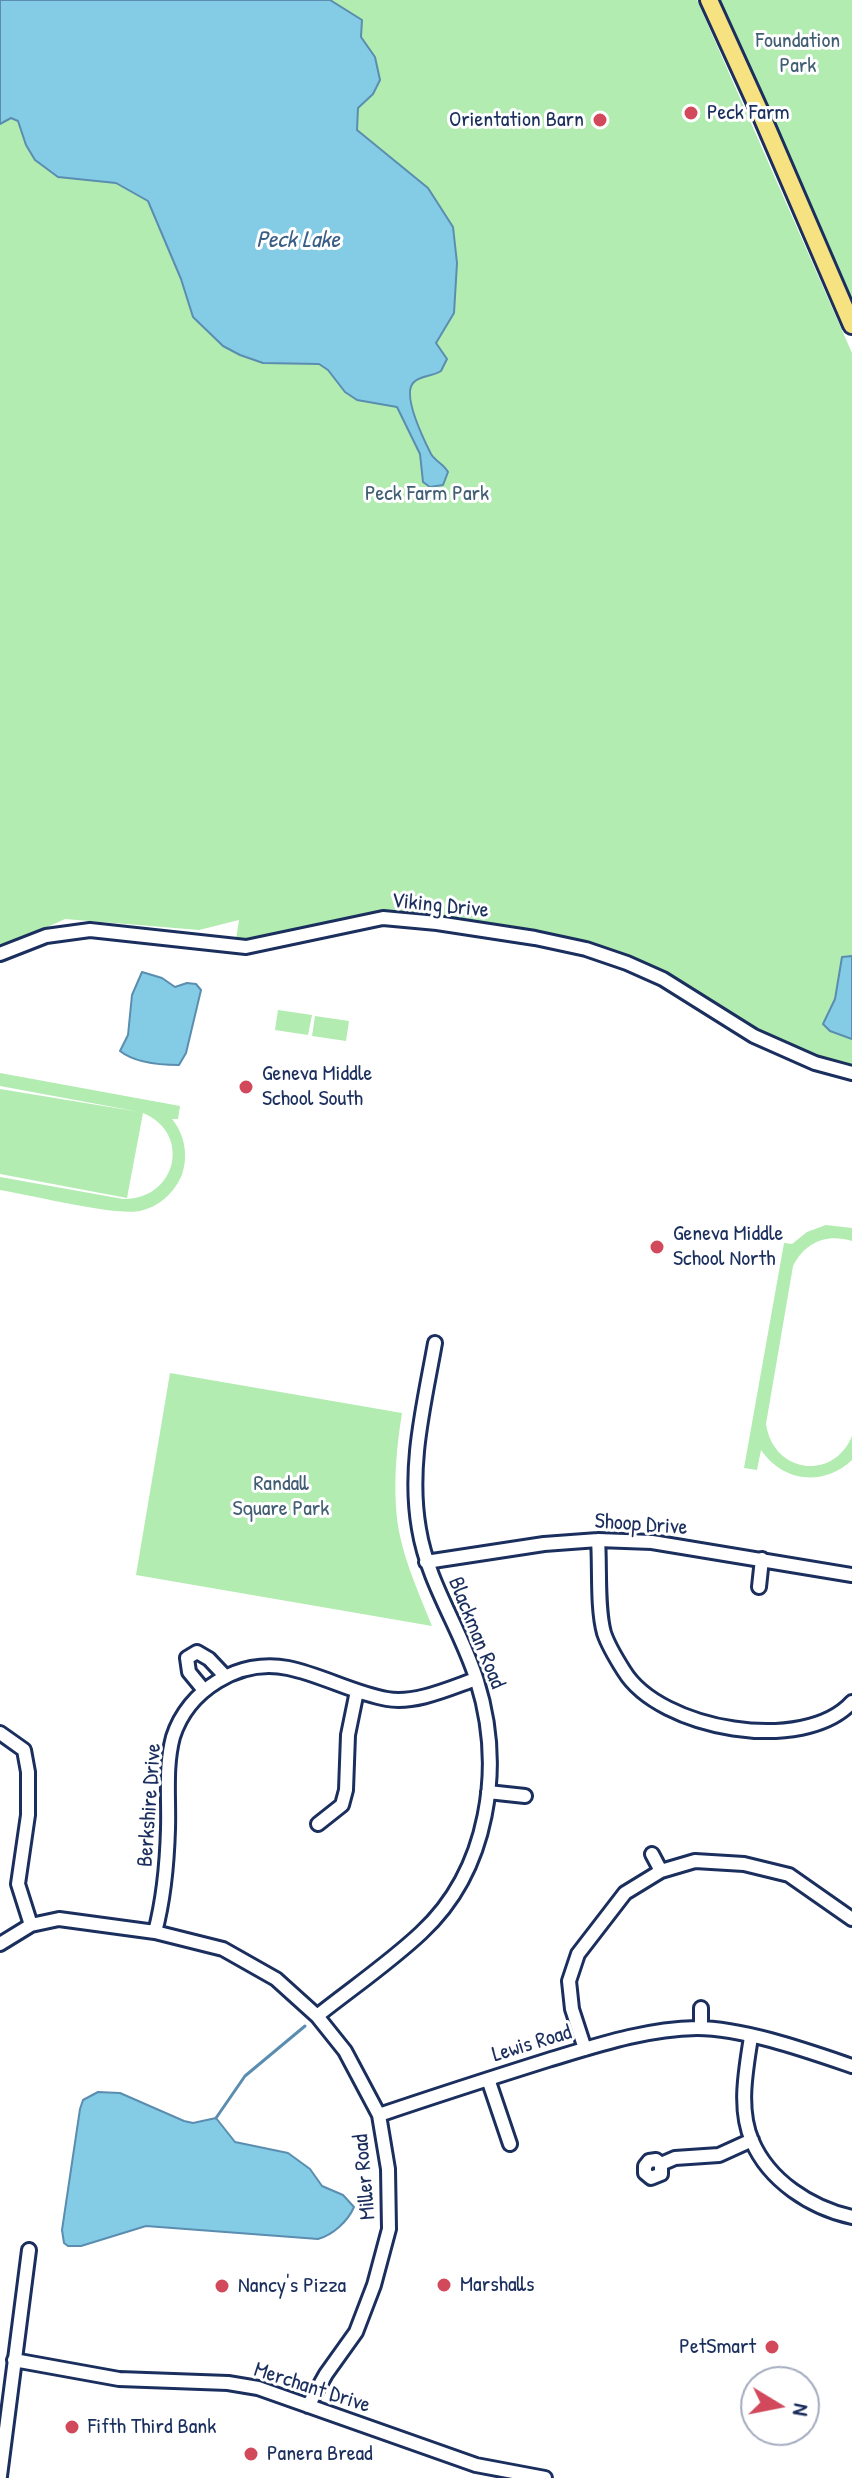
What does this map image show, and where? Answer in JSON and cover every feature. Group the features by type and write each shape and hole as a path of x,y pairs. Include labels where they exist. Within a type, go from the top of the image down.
{"main road":[{"path":"709,0 852,325"}],"street":[{"name":"Viking Drive","path":"0,954 46,936 90,930 246,947 383,918 437,923 535,938 586,949 627,963 663,979 754,1036 815,1063 852,1073"},
{"name":"Blackman Road","path":"317,2016 422,1932 458,1888 481,1839 488,1792 490,1732 476,1679 426,1562 415,1500 415,1464 435,1343"},
{"name":"Shoop Drive","path":"426,1562 544,1544 598,1540 652,1542 852,1575"},
{"path":"598,1540 604,1633 625,1674 656,1704 698,1720 768,1733 813,1726 850,1710"},
{"path":"759,1587 762,1559"},
{"path":"203,1689 189,1672 187,1658 197,1652 209,1659 225,1676"},
{"name":"Berkshire Drive","path":"155,1932 163,1897 168,1828 167,1781 174,1737 203,1689 225,1676 251,1668 285,1667 390,1700 429,1695 476,1679"},
{"path":"318,1824 342,1805 346,1790 348,1735 357,1691"},
{"path":"0,1733 24,1750 28,1772 28,1815 18,1884 31,1925"},
{"path":"488,1792 525,1796"},
{"path":"652,1854 661,1871"},
{"path":"585,2049 572,2009 569,1981 578,1954 625,1893 661,1871 695,1861 744,1864 789,1875 852,1919"},
{"name":"Miller Road","path":"0,1944 31,1925 59,1919 155,1932 223,1949 276,1979 317,2016 345,2051 379,2115 388,2169 389,2229 374,2285 356,2332 308,2406"},
{"path":"701,2008 701,2028"},
{"name":"Lewis Road","path":"379,2115 647,2031 701,2028 800,2048 852,2066"},
{"path":"751,2037 745,2074 745,2108 752,2140 770,2169 796,2194 829,2212 852,2217"},
{"path":"488,2079 510,2144"},
{"path":"661,2164 675,2158 719,2155 752,2140"},
{"path":"0,2476 29,2250"},
{"name":"Merchant Drive","path":"14,2360 119,2379 258,2388 476,2465 545,2478"}],"green space":[{"name":"Peck Farm Park","path":"0,0 697,0 852,353 852,1073 815,1063 663,979 586,949 394,918 235,946 239,920 199,930 65,919 0,949"},
{"name":"Foundation Park","path":"715,0 852,0 852,311"},
{"path":"278,1010 312,1015 308,1035 275,1030"},
{"path":"315,1016 349,1021 346,1041 312,1036"},
{"path":"0,1073 180,1106 178,1119 172,1119 183,1139 185,1154 178,1183 153,1206 128,1212 0,1190 0,1177 123,1199 141,1196 156,1189 166,1178 172,1164 172,1149 168,1135 158,1122 143,1113 127,1198 0,1174 0,1089 140,1112 0,1086"},
{"path":"826,1225 852,1228 852,1241 834,1238 810,1245 793,1266 766,1424 771,1440 780,1453 791,1461 804,1466 832,1460 843,1451 852,1436 852,1460 829,1474 804,1477 780,1469 761,1450 757,1470 744,1468 784,1243 792,1244 807,1232"},
{"name":"Randall Square Park","path":"170,1373 402,1413 395,1495 400,1538 432,1626 136,1575"}],"water":[{"name":"Peck Lake","path":"0,0 330,0 362,20 361,37 375,57 380,80 373,94 358,108 357,130 428,188 453,227 457,263 454,313 436,343 447,359 441,371 416,380 410,389 415,418 424,439 433,457 448,472 443,485 430,487 423,482 420,454 397,407 357,400 345,392 328,370 319,364 263,363 223,346 193,317 181,279 148,201 116,183 58,177 35,160 18,121 11,118 0,124"},
{"path":"852,956 852,1039 830,1031 823,1024 835,999 842,957"},
{"path":"142,972 162,978 175,987 196,984 201,990 186,1053 179,1065 140,1061 120,1051 128,1035 132,995"},
{"path":"98,2092 120,2093 193,2123 216,2118 235,2142 288,2153 310,2169 322,2186 343,2195 354,2207 339,2227 318,2239 146,2226 81,2246 68,2246 64,2243 62,2230 80,2109 83,2100"}],"waterway":[{"path":"216,2118 245,2076 305,2026"}],"place":[{"name":"Peck Farm","path":"691,113"},
{"name":"Orientation Barn","path":"600,120"},
{"name":"Geneva Middle School South","path":"246,1087"},
{"name":"Geneva Middle School North","path":"657,1247"},
{"name":"Marshalls","path":"444,2285"},
{"name":"Nancy's Pizza","path":"222,2286"},
{"name":"PetSmart","path":"772,2347"},
{"name":"Fifth Third Bank","path":"72,2427"},
{"name":"Panera Bread","path":"251,2454"}]}
